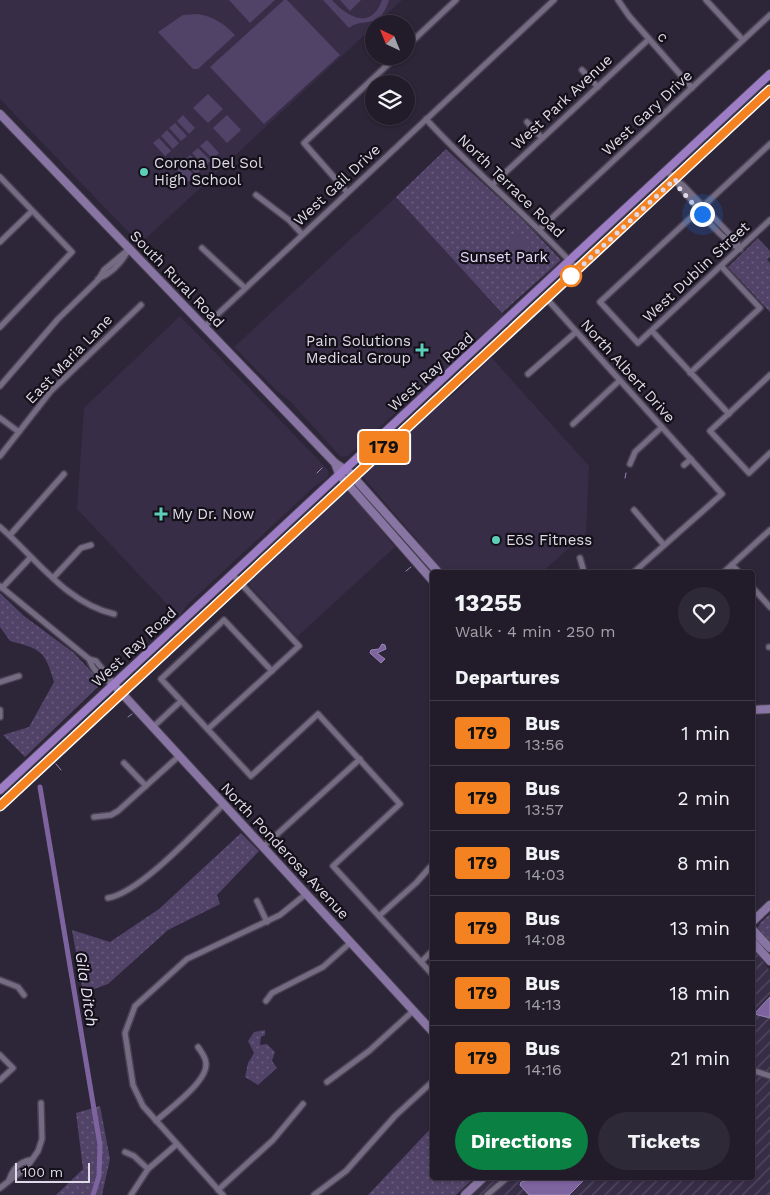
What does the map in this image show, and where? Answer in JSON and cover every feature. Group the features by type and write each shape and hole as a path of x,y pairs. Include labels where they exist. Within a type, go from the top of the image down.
{"main road":[{"name":"West Ray Road","path":"0,790 240,582 455,369 770,74"},
{"name":"West Ray Road","path":"0,806 232,574 462,378 770,90"},
{"name":"South Rural Road","path":"0,114 346,475"},
{"path":"455,369 462,378"},
{"path":"346,475 436,570"},
{"path":"346,475 430,578"},
{"name":"North Ponderosa Avenue","path":"117,688 430,1029"},
{"path":"755,710 770,709"},
{"path":"755,919 770,905"},
{"path":"755,932 770,948"},
{"path":"755,944 770,961"},
{"path":"465,1195 481,1180"}],"street":[{"path":"415,39 456,0"},
{"path":"543,0 548,5"},
{"name":"West Gail Drive","path":"204,327 554,0"},
{"name":"c","path":"618,0 692,88"},
{"path":"706,0 743,40"},
{"name":"West Gary Drive","path":"540,229 770,15"},
{"name":"West Park Avenue","path":"493,184 649,39"},
{"path":"347,192 304,144 387,65"},
{"path":"582,70 598,87"},
{"name":"North Terrace Road","path":"426,119 460,156 493,184 540,229 578,270"},
{"path":"527,122 542,138"},
{"path":"701,208 770,144"},
{"path":"667,171 683,184 732,245 740,249"},
{"path":"0,177 72,252 0,327"},
{"path":"256,195 289,220 302,234"},
{"name":"West Dublin Street","path":"701,208 600,302 638,343 770,220"},
{"path":"0,242 32,210"},
{"path":"202,248 245,288"},
{"path":"0,386 58,319 98,280 104,270 129,249"},
{"path":"690,373 760,308 721,266"},
{"name":"North Albert Drive","path":"547,299 722,494 664,545"},
{"name":"East Maria Lane","path":"0,456 52,391 141,305"},
{"path":"652,330 729,414"},
{"path":"528,374 576,332"},
{"path":"770,375 710,431 749,473 770,453"},
{"path":"573,424 619,380"},
{"path":"0,418 19,432"},
{"path":"630,464 635,452 662,427"},
{"path":"684,465 691,459"},
{"path":"10,535 64,474"},
{"path":"634,510 664,545 636,570"},
{"path":"0,526 70,593 96,610 114,614"},
{"path":"726,570 770,530"},
{"path":"54,578 81,548 91,545"},
{"path":"31,557 1,587 88,659 91,666 105,681 117,688"},
{"path":"580,558 583,570"},
{"path":"732,565 737,570"},
{"path":"208,729 299,646 232,574"},
{"path":"755,590 770,607"},
{"path":"272,671 224,620 161,678 251,776 318,714 360,759 400,804 334,866 430,972"},
{"path":"0,682 19,676"},
{"path":"153,727 181,701"},
{"path":"0,710 0,717"},
{"path":"94,817 110,815 118,811 179,756"},
{"path":"263,847 360,759"},
{"path":"124,763 146,786"},
{"path":"108,898 120,896 142,880 223,805"},
{"path":"379,916 416,883 430,867"},
{"path":"303,1104 264,1149 220,1193 142,1106 133,1085 125,1033 130,1013 140,999 187,959 267,922 287,911 306,894"},
{"path":"257,901 267,922"},
{"path":"266,1001 272,993 323,967 350,943"},
{"path":"421,962 430,953"},
{"path":"0,980 18,987 24,995"},
{"path":"327,1082 369,1051 413,1011"},
{"path":"156,1121 199,1082 205,1073 205,1056 198,1047"},
{"path":"0,1055 13,1068 0,1080"},
{"path":"755,1071 770,1076"},
{"path":"314,1195 346,1171 390,1121 430,1084"},
{"path":"0,1188 9,1180 18,1176 38,1151 42,1139 42,1103"},
{"path":"131,1195 148,1169 177,1144"},
{"path":"125,1152 134,1156 148,1169"},
{"path":"487,1195 505,1180"}],"shaded area":[{"name":"Corona Del Sol High School","path":"0,0 402,0 386,15 365,15 365,34 140,244 0,99"},
{"path":"396,197 505,316 473,342 432,384 405,404 348,456 341,457 288,399 277,391 234,347"},
{"path":"180,316 327,469 329,474 326,479 315,486 188,604 179,617 77,509 84,408"},
{"path":"491,357 589,466 586,533 544,570 443,570 432,561 419,542 363,477 363,473 390,452 425,417 460,389"},
{"path":"344,491 352,493 395,547 297,637 250,586 249,580"},
{"path":"382,644 385,645 386,649 377,653 385,659 381,663 370,653 371,650 379,649"},
{"path":"755,950 770,971 770,1195 471,1195 488,1180 755,1180"},
{"path":"770,997 770,1018 755,1013"},
{"path":"530,1180 584,1180 569,1195 529,1195 520,1185 521,1182"}],"green space":[{"path":"229,0 275,0 250,23"},
{"path":"284,0 287,0 340,55 264,124 210,67"},
{"path":"323,0 332,0 352,16 365,18 365,23 349,28"},
{"path":"340,0 361,0 350,11"},
{"path":"382,0 389,0 382,15 372,15"},
{"path":"198,14 218,21 235,35 198,69 193,69 158,32 183,15"},
{"path":"208,94 223,109 208,123 193,108"},
{"path":"183,115 195,128 189,134 177,121"},
{"path":"227,115 241,130 227,143 213,128"},
{"path":"175,123 187,136 181,141 169,128"},
{"path":"167,130 179,143 173,149 161,136"},
{"path":"159,138 171,151 165,156 153,143"},
{"path":"207,140 219,153 213,159 200,146"},
{"path":"198,148 211,161 204,166 192,153"},
{"name":"Sunset Park","path":"446,149 523,220 561,260 502,313 396,197"},
{"path":"190,155 203,168 196,174 184,161"},
{"path":"182,163 195,176 188,182 176,169"},
{"path":"516,233 529,247 520,255 507,241"},
{"path":"758,238 770,251 770,257 767,259 770,263 770,312 728,267"},
{"path":"0,593 24,616 74,653 102,683 25,757 3,735 29,727 54,682 48,663 40,652 28,646 10,641 0,627"},
{"path":"241,833 259,851 217,895 220,904 168,930 108,984 83,993 72,930 110,942 159,909"},
{"path":"770,914 770,943 758,928 760,923"},
{"path":"265,1030 265,1035 261,1037 260,1045 267,1044 275,1052 272,1061 277,1068 258,1085 245,1077 248,1063 254,1053 248,1041 254,1032"},
{"path":"100,1106 110,1159 102,1195 56,1195 83,1169 76,1113"},
{"path":"430,1129 430,1180 472,1180 456,1195 368,1195"}],"waterway":[{"path":"392,453 396,457"},
{"path":"317,473 322,468"},
{"path":"625,478 626,473"},
{"path":"406,571 411,567"},
{"path":"128,717 132,714"},
{"path":"56,764 61,770"},
{"name":"Gila Ditch","path":"40,787 100,1145 99,1176 93,1195"}],"bus line":[{"name":"179","path":"0,806 305,520 484,357 770,90"}],"place":[{"name":"Corona Del Sol High School","path":"144,172"},
{"name":"Pain Solutions Medical Group","path":"422,350"},
{"name":"My Dr. Now","path":"161,514"},
{"name":"EōS Fitness","path":"496,540"}],"route":[{"path":"571,276 675,179 680,189 702,214"}]}
